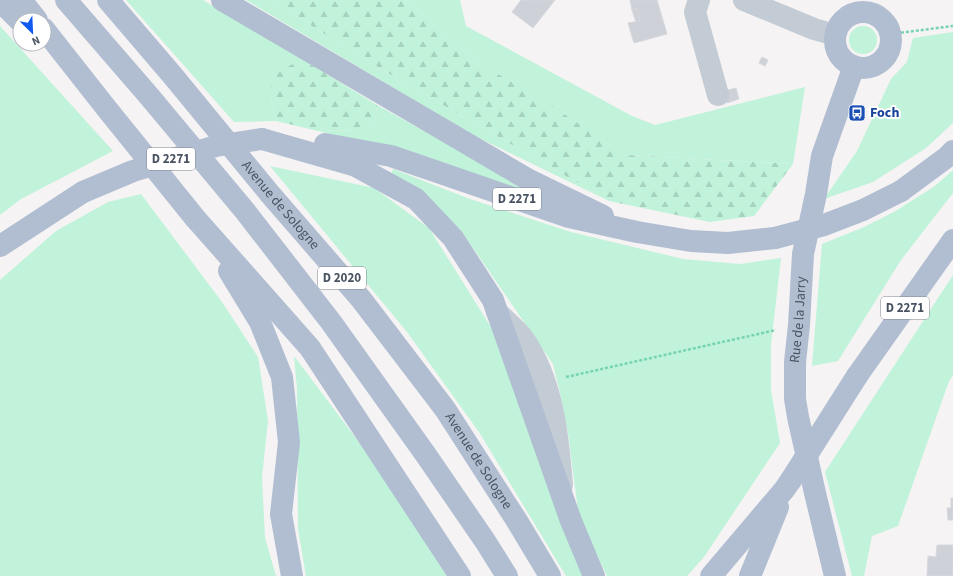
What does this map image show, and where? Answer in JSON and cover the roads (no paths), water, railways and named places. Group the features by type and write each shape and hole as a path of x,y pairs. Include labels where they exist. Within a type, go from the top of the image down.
{"main road":[{"path":"21,0 31,12"},
{"name":"D 2020","path":"66,0 144,90 245,211 331,322 430,461 507,576"},
{"name":"Avenue de Sologne","path":"108,0 366,306 445,409 517,521 550,576"},
{"path":"222,0 529,180 637,232"},
{"path":"0,1 12,13"},
{"path":"865,6 869,12 879,16 887,25 891,34 891,44 888,54 880,63 871,67 860,68 850,65 841,58 836,50 835,42 836,32 840,23 865,6"},
{"path":"52,39 195,218 310,348 460,576"},
{"path":"51,52 107,109"},
{"name":"Rue de la Jarry","path":"835,576 799,425 795,399 795,362 799,325 803,254 816,194 822,156 854,66"},
{"path":"262,139 356,166 416,199 453,238 493,300 571,521 594,576"},
{"name":"D 2271","path":"0,246 83,192 133,171 216,146 262,139 325,144 391,156 569,217 637,232 691,241 728,243 774,238 824,225 863,210 901,191 953,151"},
{"path":"195,218 260,322 282,377 289,442 281,514 292,576"},
{"name":"D 2271","path":"711,576 788,485 857,376 953,240"},
{"path":"750,576 788,485"}],"street":[{"path":"699,0 695,12 718,96"},
{"path":"744,0 814,29 836,35"},
{"path":"497,312 522,337 532,352 544,382 553,409 563,496"}],"place":[{"name":"Foch","path":"857,113"}]}
